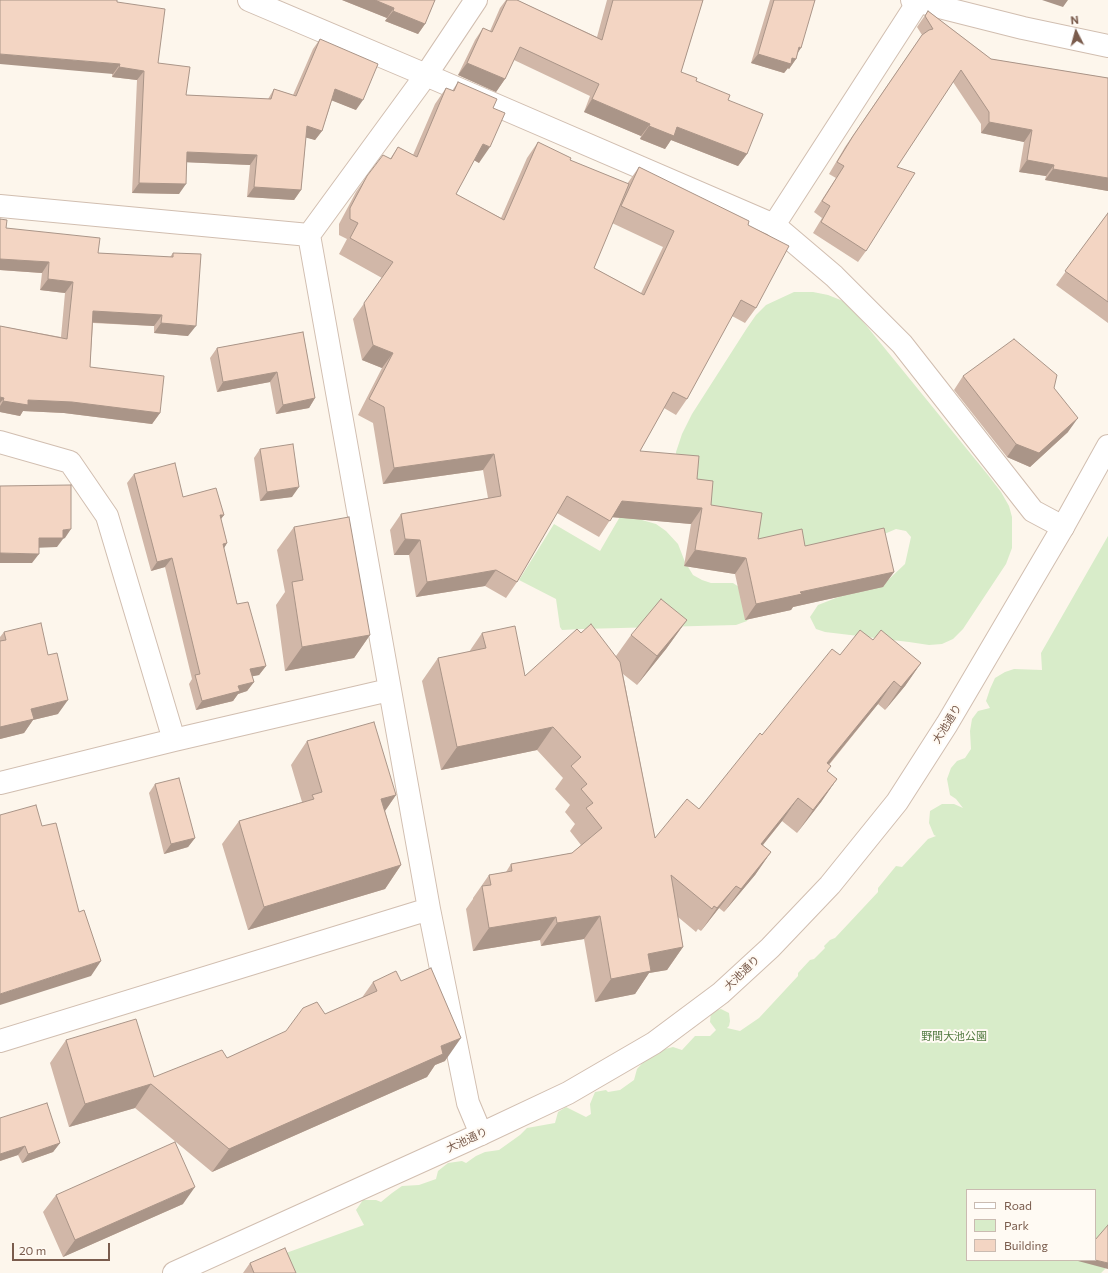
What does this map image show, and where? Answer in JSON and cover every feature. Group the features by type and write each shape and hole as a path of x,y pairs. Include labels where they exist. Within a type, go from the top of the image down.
{"street":[{"path":"249,0 774,226 834,276 902,344 1033,511 1063,527"},
{"path":"476,0 426,75 309,235 429,909 468,1103 481,1134"},
{"path":"774,226 915,1 1023,28 1108,46"},
{"path":"0,206 309,235"},
{"path":"0,442 70,462 107,516 174,740"},
{"name":"大池通り","path":"174,1273 568,1093 654,1043 722,993 770,948 830,885 897,802 947,724 1063,527 1108,446"},
{"path":"0,783 174,740 390,690"},
{"path":"0,1042 429,909"}],"green space":[{"path":"794,292 813,292 828,295 843,301 856,313 988,475 1001,492 1009,506 1012,517 1012,548 1006,564 963,629 953,639 942,644 929,645 825,632 816,629 810,617 818,605 841,596 867,590 887,581 905,564 911,537 906,531 896,529 849,547 769,547 759,538 742,529 723,525 677,468 676,452 682,434 692,414 747,328 756,315 766,305"},
{"path":"625,508 642,520 656,524 666,531 678,544 685,562 693,575 711,583 733,583 745,591 750,613 747,621 736,625 562,630 560,627 556,599 519,580 554,524 600,551"},
{"name":"野間大池公園","path":"1108,536 1108,1266 1101,1273 278,1273 272,1258 364,1225 356,1210 363,1200 376,1200 381,1202 402,1186 419,1185 436,1179 438,1171 448,1163 462,1161 466,1163 485,1152 499,1150 527,1128 555,1123 558,1112 566,1107 586,1117 591,1114 590,1104 595,1092 620,1090 634,1080 637,1069 647,1058 661,1050 673,1047 682,1050 695,1036 710,1036 716,1030 710,1022 711,1012 721,1009 729,1013 730,1021 727,1028 740,1031 759,1018 798,976 798,973 810,960 814,959 825,948 824,946 830,940 835,938 878,892 878,888 896,866 902,867 928,839 936,836 934,835 929,823 930,811 942,804 954,804 963,808 956,799 950,795 947,779 951,768 957,761 965,758 971,749 970,731 972,719 978,711 990,708 986,701 995,678 1014,669 1042,670 1041,653"}],"building":[{"path":"0,0 117,0 117,2 165,9 158,63 190,67 186,95 271,99 274,89 296,96 320,39 378,64 363,100 335,89 322,131 307,126 301,190 254,187 257,155 187,152 186,184 139,183 144,71 119,67 120,64 0,54"},
{"path":"375,0 435,0 425,24 393,11 394,8"},
{"path":"507,0 517,0 602,40 613,0 703,0 681,72 697,78 696,81 730,95 728,100 763,114 747,154 677,127 674,136 649,126 650,124 592,99 599,84 520,47 505,79 467,63 483,28 492,32"},
{"path":"774,0 815,0 801,48 799,47 796,59 792,58 791,64 758,54"},
{"path":"928,11 991,59 1108,78 1108,178 1053,169 1054,165 1027,160 1032,130 989,122 989,112 961,70 897,167 915,173 866,251 821,222 830,206 822,201 844,166 837,162 853,136 922,35 933,29 925,16"},
{"path":"458,82 497,99 493,108 505,113 490,147 483,144 456,194 504,220 538,142 571,158 570,160 629,184 594,268 644,295 674,231 621,206 639,167 749,221 748,225 789,246 756,308 741,300 687,399 673,392 640,451 699,456 697,479 713,481 711,505 762,513 758,539 802,529 805,546 884,528 894,572 800,592 802,594 756,604 746,558 695,550 702,508 622,501 610,521 567,496 517,582 496,570 427,582 420,540 405,539 401,514 501,496 494,454 394,468 384,407 369,399 393,353 373,345 364,303 393,262 350,238 358,223 350,219 350,208 367,176 383,155 391,159 398,147 417,157 446,88 454,91"},
{"path":"1108,213 1108,302 1065,271"},
{"path":"0,219 7,220 6,228 100,238 98,253 173,257 173,253 201,254 196,326 161,323 162,315 93,311 90,367 164,376 160,413 72,402 28,400 28,405 3,401 4,398 0,397 0,326 67,339 73,282 48,279 49,262 0,259"},
{"path":"303,332 315,398 283,405 277,372 223,382 217,348"},
{"path":"1014,339 1057,375 1054,388 1078,418 1039,453 1016,444 963,376"},
{"path":"293,444 299,487 267,492 260,449"},
{"path":"175,463 183,497 216,488 224,515 220,515 227,543 223,544 237,604 248,602 266,666 250,669 254,682 238,686 240,691 202,701 195,675 200,674 172,558 157,562 134,474"},
{"path":"71,485 71,529 63,530 63,538 39,538 39,554 0,553 0,486"},
{"path":"349,517 370,635 302,647 292,582 303,580 294,527"},
{"path":"661,599 687,620 657,656 631,635"},
{"path":"41,623 48,655 57,653 68,700 31,709 34,719 0,727 0,641 6,640 4,632"},
{"path":"591,624 620,662 655,838 687,799 699,809 760,733 762,735 832,649 840,655 860,630 873,640 881,630 921,663 901,687 894,681 827,763 831,766 827,771 837,779 813,810 798,798 761,844 771,852 741,889 736,886 717,908 714,906 712,909 671,875 683,947 648,954 651,971 611,979 600,916 557,923 556,917 489,928 482,886 491,885 489,875 512,871 511,864 572,853 602,828 586,808 593,803 581,789 587,784 571,766 581,757 553,727 457,747 438,658 486,648 482,633 515,626 525,676 577,629 581,633"},
{"path":"374,722 396,795 381,799 401,865 264,907 239,821 314,799 312,795 322,792 307,741"},
{"path":"179,778 195,838 171,844 155,784"},
{"path":"36,805 42,826 56,823 79,912 84,910 101,961 0,994 0,815"},
{"path":"431,968 461,1038 441,1046 443,1054 229,1149 151,1084 85,1104 66,1040 136,1019 154,1077 222,1050 227,1058 286,1031 303,1008 317,1002 325,1014 377,991 373,982 396,971 401,981"},
{"path":"47,1103 60,1143 28,1154 25,1146 0,1154 0,1118"},
{"path":"175,1142 195,1187 75,1240 56,1195"},
{"path":"1108,1225 1108,1263 1096,1260 1096,1239"},
{"path":"285,1248 296,1273 254,1273 250,1263"}]}
